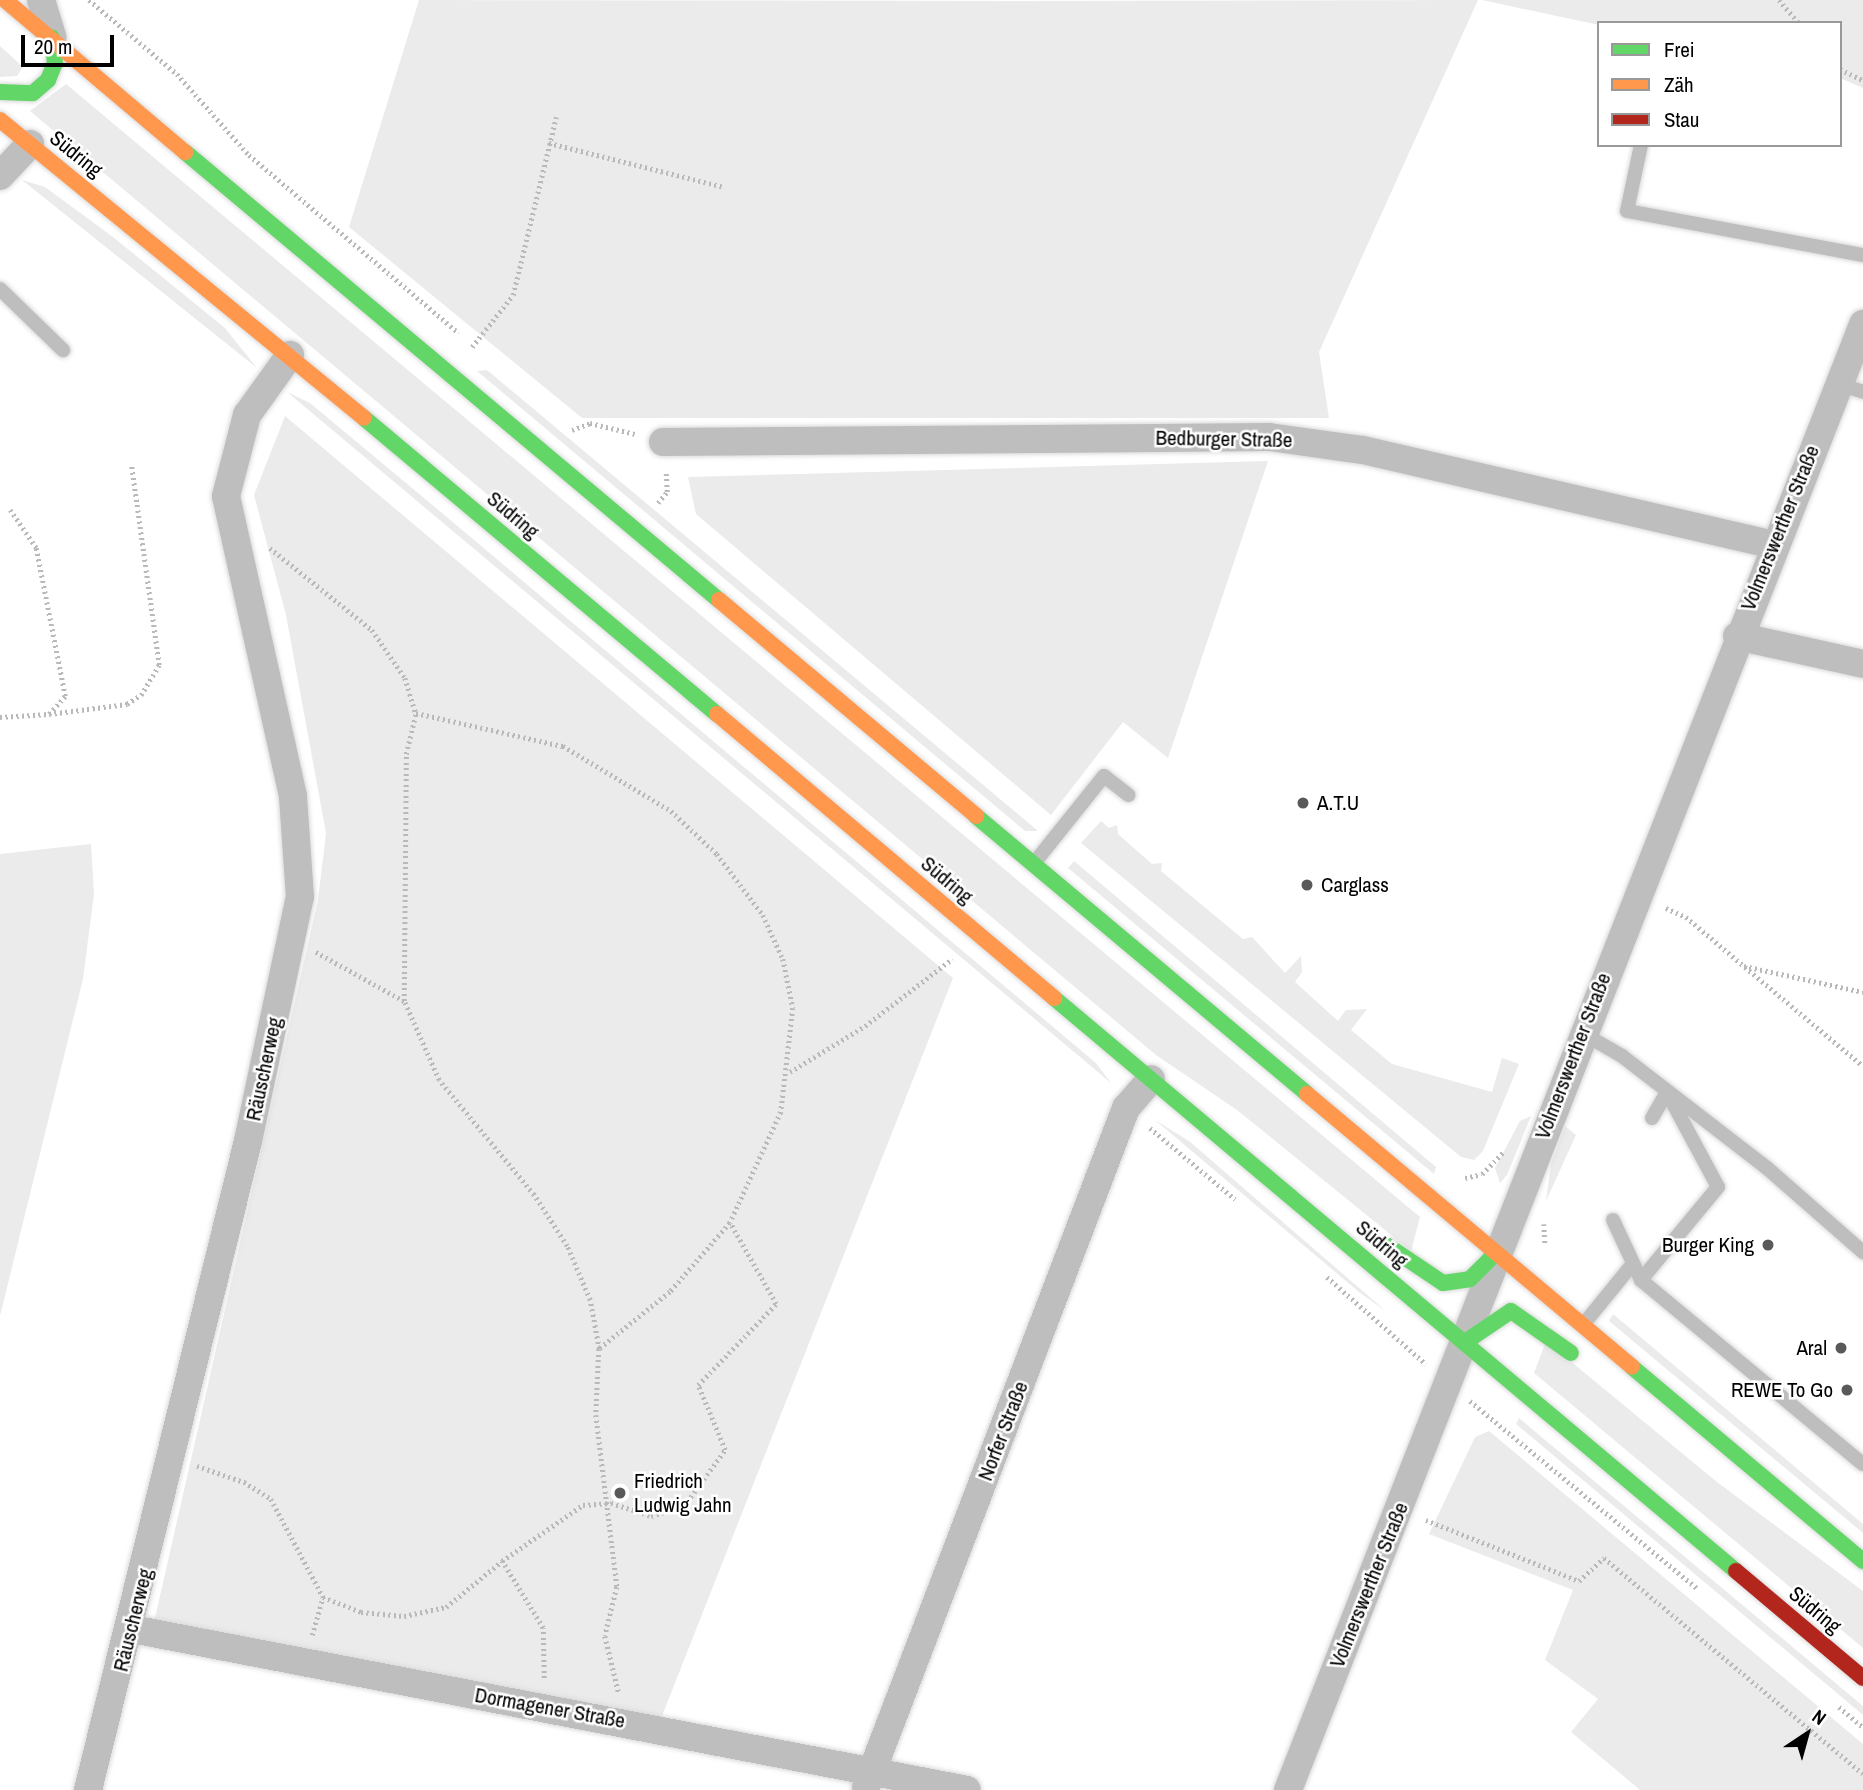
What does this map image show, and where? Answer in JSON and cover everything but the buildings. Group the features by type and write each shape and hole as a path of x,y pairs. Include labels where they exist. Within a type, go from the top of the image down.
{"main road":[{"path":"5,0 171,135 1032,865 1496,1253 1645,1382 1863,1561"},
{"path":"0,92 33,93 48,80 55,63 52,37"},
{"name":"Südring","path":"0,120 290,355 1863,1678"},
{"path":"1336,1233 1378,1239 1443,1283 1470,1279 1496,1253"},
{"path":"1465,1342 1511,1311 1586,1366"},
{"path":"1620,1378 1645,1382"}],"street":[{"path":"41,0 52,37"},
{"path":"0,176 30,144"},
{"name":"Volmerswerther Straße","path":"1287,1790 1400,1509 1465,1342 1496,1253 1737,636 1774,545 1851,388 1863,324"},
{"name":"Räuscherweg","path":"88,1790 132,1629 173,1458 300,897 293,796 226,496 247,415 290,355"},
{"name":"Bedburger Straße","path":"663,442 1269,436 1363,450 1774,545"},
{"path":"1737,636 1863,664"},
{"name":"Norfer Straße","path":"869,1781 1126,1108 1151,1079"},
{"name":"Dormagener Straße","path":"132,1629 307,1667 620,1720 869,1781 967,1790"}],"lane":[{"path":"1641,147 1627,211 1863,255"},
{"path":"0,289 64,351"},
{"path":"1032,865 1104,776 1128,796"},
{"path":"1582,1033 1667,1092 1863,1252"},
{"path":"1652,1118 1667,1092"},
{"path":"1642,1280 1718,1187 1667,1092"},
{"path":"1613,1220 1631,1266 1642,1280 1861,1459"},
{"path":"1581,1328 1631,1266"}],"path":[{"path":"1779,0 1797,21"},
{"path":"1842,70 1863,80"},
{"path":"472,347 513,295 556,117"},
{"path":"550,143 724,187"},
{"path":"572,430 590,423 663,442"},
{"path":"0,717 127,705 141,695 159,665 131,464"},
{"path":"10,510 36,548 65,696 49,714"},
{"path":"267,542 372,630 405,678 416,713 406,754 404,1001 439,1080 534,1195 567,1246 590,1300 599,1349 596,1415 611,1503 617,1587 605,1636 620,1720"},
{"path":"416,713 563,746 626,781 698,836 763,915 783,959 793,1008 790,1072 756,1176 730,1223 670,1292 599,1349"},
{"path":"1636,896 1686,917 1863,1066"},
{"path":"293,937 404,1001"},
{"path":"790,1072 865,1026 952,959"},
{"path":"1744,966 1863,992"},
{"path":"1465,1178 1498,1162 1507,1145"},
{"path":"173,1458 244,1482 271,1499 323,1597 361,1612 404,1616 446,1607 502,1561 583,1505 611,1503 650,1516 684,1506 724,1450 698,1385 776,1304 730,1223"},
{"path":"1473,1403 1706,1595"},
{"path":"1400,1509 1579,1581 1604,1558 1863,1774"},
{"path":"502,1561 543,1629 547,1660 538,1706"},
{"path":"307,1667 323,1597"},
{"path":"1832,1700 1863,1727"}],"shaded area":[{"path":"419,0 1478,0 1319,352 1329,418 582,418 349,227"},
{"path":"1482,0 1863,0 1863,88 1842,79 1842,21 1597,21 1597,25"},
{"path":"0,46 23,67 17,76 0,77"},
{"path":"66,84 1420,1217 1411,1251 1237,1110 1156,1055 30,111"},
{"path":"22,180 45,187 113,237 225,328 257,368"},
{"path":"487,370 1037,831 1025,831 477,371"},
{"path":"287,392 310,403 442,513 1096,1063 1111,1083"},
{"path":"285,416 953,978 658,1726 165,1631 155,1618 318,900 326,833 286,615 254,495"},
{"path":"1268,461 1168,758 1123,722 1051,815 696,514 688,477"},
{"path":"1101,821 1109,828 1117,825 1118,834 1152,864 1162,863 1161,871 1243,939 1252,937 1285,973 1301,956 1302,972 1295,982 1338,1021 1346,1010 1367,1009 1351,1030 1392,1064 1492,1092 1502,1058 1519,1064 1483,1151 1474,1160 1461,1157 1081,843"},
{"path":"91,844 94,894 83,979 0,1316 0,854"},
{"path":"1074,861 1436,1167 1434,1174 1068,868"},
{"path":"1531,1116 1507,1175 1500,1183 1495,1168 1520,1121"},
{"path":"1155,1120 1189,1141 1387,1312 1359,1292"},
{"path":"1565,1126 1576,1135 1546,1201 1551,1164"},
{"path":"1613,1314 1863,1524 1863,1533 1609,1321"},
{"path":"1546,1341 1717,1482 1863,1591 1863,1648 1534,1373"},
{"path":"1519,1418 1863,1706 1863,1715 1516,1424"},
{"path":"1489,1431 1863,1744 1863,1790 1640,1790 1571,1732 1598,1699 1545,1660 1573,1590 1429,1534 1475,1437"}],"traffic: fast":[{"path":"0,92 33,93 48,80 55,63 52,37"},
{"path":"185,152 719,600"},
{"path":"364,418 717,714"},
{"path":"976,816 1307,1094"},
{"path":"1054,998 1736,1571"},
{"path":"1388,1246 1443,1283 1470,1279 1496,1253"},
{"path":"1465,1342 1511,1311 1571,1353"},
{"path":"1632,1367 1863,1561"}],"traffic: slow":[{"path":"5,0 185,152"},
{"path":"0,120 364,418"},
{"path":"719,600 976,816"},
{"path":"717,714 1054,998"},
{"path":"1307,1094 1632,1367"}],"traffic: jam":[{"path":"1736,1571 1863,1678"}],"place":[{"name":"A.T.U","path":"1303,803"},
{"name":"Carglass","path":"1307,885"},
{"name":"Burger King","path":"1768,1245"},
{"name":"Aral","path":"1841,1348"},
{"name":"REWE To Go","path":"1847,1390"},
{"name":"Friedrich Ludwig Jahn","path":"620,1493"}]}
